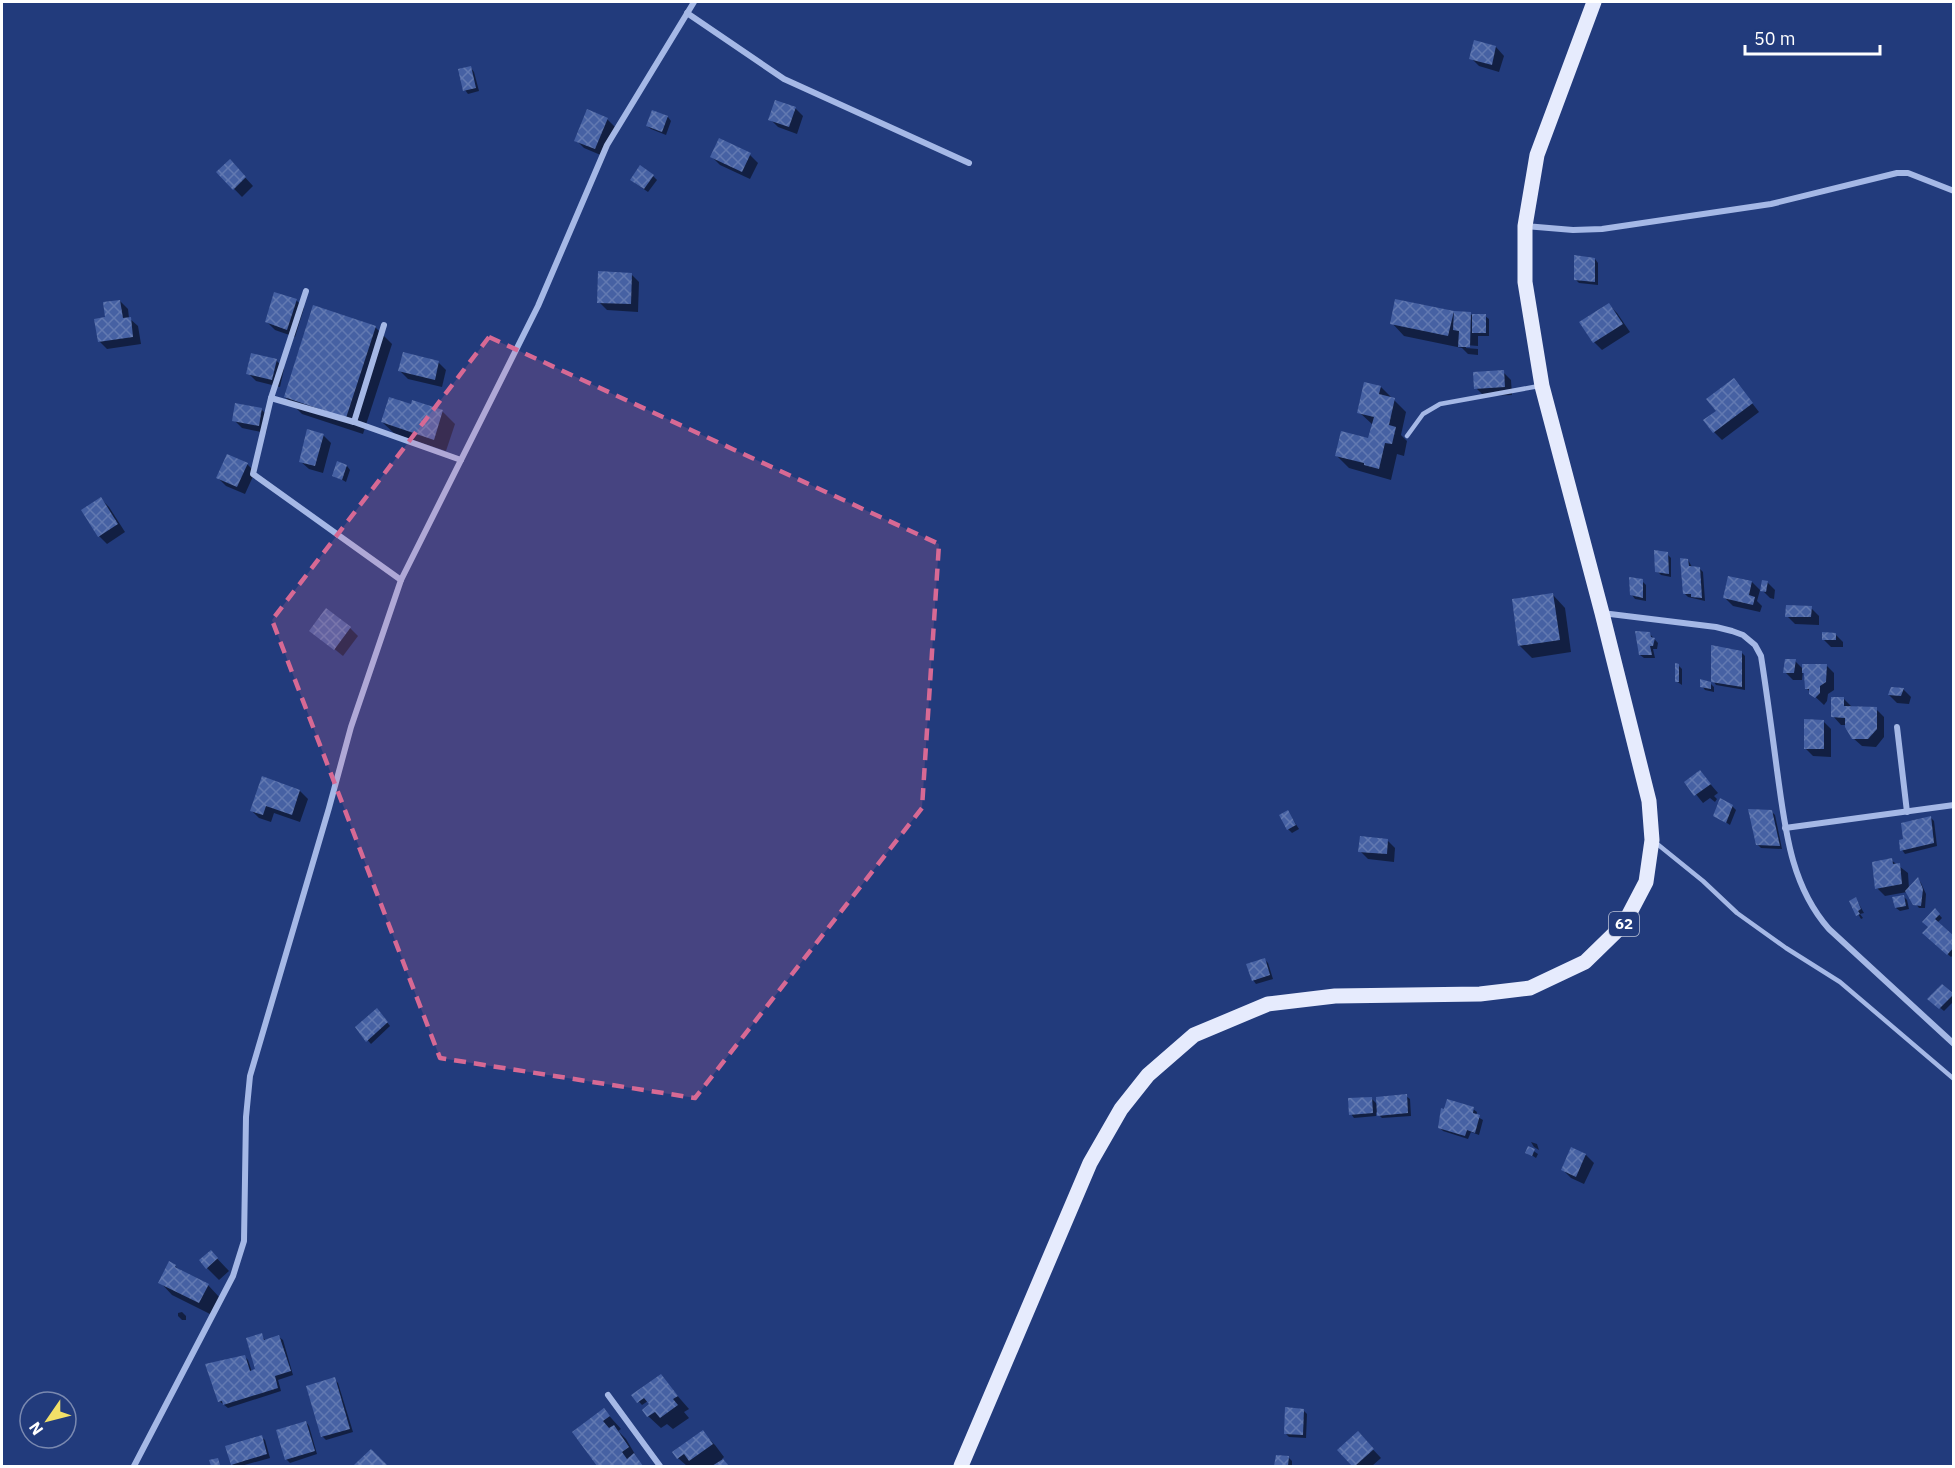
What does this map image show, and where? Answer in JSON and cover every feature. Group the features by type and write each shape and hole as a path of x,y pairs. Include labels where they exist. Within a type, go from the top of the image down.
{"main road":[{"name":"62","path":"961,1467 1090,1163 1121,1109 1148,1075 1194,1035 1268,1004 1335,996 1480,994 1530,988 1585,962 1624,924 1646,882 1652,840 1649,801 1542,386 1524,282 1525,226 1537,155 1594,2"}],"street":[{"path":"134,1467 233,1276 240,1258 243,1240 246,1116 250,1076 330,808 351,727 402,580 538,306 607,145 694,2"},
{"path":"687,13 784,79 969,163"},
{"path":"1525,226 1573,230 1602,229 1771,204 1897,173 1908,173 1953,191"},
{"path":"306,291 271,398 253,474 402,580"},
{"path":"354,422 384,325"},
{"path":"271,398 354,422 462,460"},
{"path":"1602,613 1716,627 1743,635 1755,645 1761,656 1790,856 1807,898 1829,929 1953,1044"},
{"path":"1897,727 1907,812"},
{"path":"1785,828 1953,805"},
{"path":"608,1395 660,1467"}],"lane":[{"path":"1407,436 1423,414 1440,404 1457,399 1542,386"},
{"path":"1652,840 1737,912 1786,948 1840,981 1953,1079"}],"highlighted area":[{"path":"489,337 939,544 922,808 695,1098 440,1058 272,620"}],"building":[{"path":"1474,40 1496,46 1492,65 1469,59"},
{"path":"471,66 476,88 463,91 458,69"},
{"path":"775,100 796,107 789,127 768,120"},
{"path":"587,109 608,118 595,149 574,141"},
{"path":"652,110 668,116 662,132 646,126"},
{"path":"719,138 751,153 742,172 710,157"},
{"path":"230,159 246,177 233,190 216,172"},
{"path":"640,165 654,175 644,189 630,180"},
{"path":"1574,255 1595,258 1595,282 1574,280"},
{"path":"598,271 632,273 631,304 597,303"},
{"path":"274,292 297,299 287,330 265,322"},
{"path":"1395,299 1454,311 1448,336 1390,324"},
{"path":"120,300 123,318 131,317 133,337 98,342 94,319 105,317 103,302"},
{"path":"1609,303 1623,324 1593,343 1579,322"},
{"path":"313,305 376,326 346,418 284,397"},
{"path":"1454,311 1471,312 1470,347 1458,347 1459,331 1453,330"},
{"path":"1472,314 1486,314 1486,333 1472,333"},
{"path":"403,352 439,361 435,380 398,371"},
{"path":"251,353 277,359 272,380 246,374"},
{"path":"1504,370 1505,387 1474,389 1473,372"},
{"path":"1734,378 1753,403 1713,433 1703,420 1716,411 1706,399"},
{"path":"1364,382 1381,386 1379,394 1395,398 1389,425 1396,427 1392,444 1385,443 1379,469 1335,456 1341,431 1368,438 1374,417 1357,413"},
{"path":"389,397 411,404 412,400 443,410 434,440 381,422"},
{"path":"235,403 262,408 259,426 232,421"},
{"path":"307,429 324,434 315,466 299,462"},
{"path":"227,454 248,463 237,487 216,478"},
{"path":"337,461 347,465 342,480 332,476"},
{"path":"101,497 118,524 98,537 81,510"},
{"path":"1654,550 1668,552 1669,574 1655,572"},
{"path":"1680,558 1688,559 1689,566 1700,567 1702,598 1683,594"},
{"path":"1728,576 1752,581 1749,595 1755,597 1753,605 1723,598"},
{"path":"1629,577 1643,579 1643,598 1630,595"},
{"path":"1762,580 1768,581 1766,592 1760,591"},
{"path":"1553,593 1560,640 1518,646 1512,599"},
{"path":"1786,605 1812,606 1811,617 1785,617"},
{"path":"326,608 351,627 334,650 309,631"},
{"path":"1635,631 1650,632 1651,637 1655,638 1653,646 1650,646 1652,655 1639,655"},
{"path":"1822,632 1836,633 1836,640 1822,640"},
{"path":"1711,645 1742,651 1742,687 1711,682"},
{"path":"1785,659 1796,659 1794,673 1783,673"},
{"path":"1675,663 1679,664 1679,682 1675,682"},
{"path":"1802,664 1827,664 1826,682 1820,686 1820,693 1815,698 1809,694 1809,689 1805,689"},
{"path":"1700,679 1711,682 1711,689 1700,687"},
{"path":"1891,687 1904,688 1901,696 1888,695"},
{"path":"1831,697 1844,697 1844,706 1877,707 1877,729 1868,739 1852,739 1845,727 1845,718 1831,717"},
{"path":"1804,719 1824,720 1824,749 1804,749"},
{"path":"1700,770 1711,784 1694,796 1684,782"},
{"path":"262,776 300,790 292,815 266,806 263,815 250,811"},
{"path":"1720,798 1733,805 1726,823 1713,816"},
{"path":"1748,809 1772,810 1780,846 1756,845"},
{"path":"1288,810 1296,825 1287,830 1279,815"},
{"path":"1931,816 1934,843 1900,851 1899,840 1903,839 1901,823"},
{"path":"1360,836 1388,839 1387,854 1358,852"},
{"path":"1892,858 1893,864 1900,863 1902,884 1875,889 1872,862"},
{"path":"1918,877 1923,889 1921,906 1913,905 1905,891"},
{"path":"1904,895 1906,906 1895,908 1892,897"},
{"path":"1856,897 1861,909 1858,911 1860,914 1856,916 1849,901"},
{"path":"1935,908 1940,914 1935,919 1954,936 1954,947 1947,955 1922,933 1928,927 1922,922"},
{"path":"1265,958 1270,975 1252,981 1246,964"},
{"path":"1942,984 1954,994 1939,1009 1927,999"},
{"path":"377,1008 388,1022 366,1042 355,1027"},
{"path":"1407,1094 1408,1113 1377,1116 1376,1097"},
{"path":"1372,1097 1373,1113 1349,1115 1348,1098"},
{"path":"1447,1099 1474,1107 1473,1113 1480,1115 1475,1133 1467,1130 1465,1136 1438,1128 1441,1108 1444,1109"},
{"path":"1528,1146 1535,1149 1532,1156 1525,1153"},
{"path":"1571,1147 1586,1154 1576,1177 1561,1170"},
{"path":"211,1250 218,1258 206,1269 199,1260"},
{"path":"169,1261 176,1265 175,1267 209,1284 199,1303 158,1283"},
{"path":"262,1333 264,1340 279,1335 291,1371 275,1376 278,1388 223,1405 222,1401 218,1402 205,1364 245,1355 250,1371 255,1369 246,1338"},
{"path":"661,1374 678,1396 673,1399 678,1405 660,1418 655,1412 647,1417 642,1410 649,1404 644,1398 637,1403 631,1395"},
{"path":"335,1377 350,1429 321,1437 306,1386"},
{"path":"1285,1407 1304,1409 1303,1435 1284,1434"},
{"path":"604,1408 610,1416 603,1421 609,1428 614,1425 629,1447 622,1452 627,1459 634,1453 643,1466 597,1466 572,1432"},
{"path":"306,1421 315,1451 285,1460 276,1430"},
{"path":"703,1430 713,1444 689,1461 684,1454 677,1459 672,1452"},
{"path":"1358,1431 1374,1449 1355,1466 1352,1466 1337,1450"},
{"path":"262,1435 267,1454 231,1465 225,1446"},
{"path":"371,1449 388,1466 353,1466 356,1463"},
{"path":"1276,1455 1289,1456 1288,1466 1274,1466"},
{"path":"218,1458 220,1465 211,1466 209,1460"},
{"path":"723,1459 729,1466 712,1466"}]}
